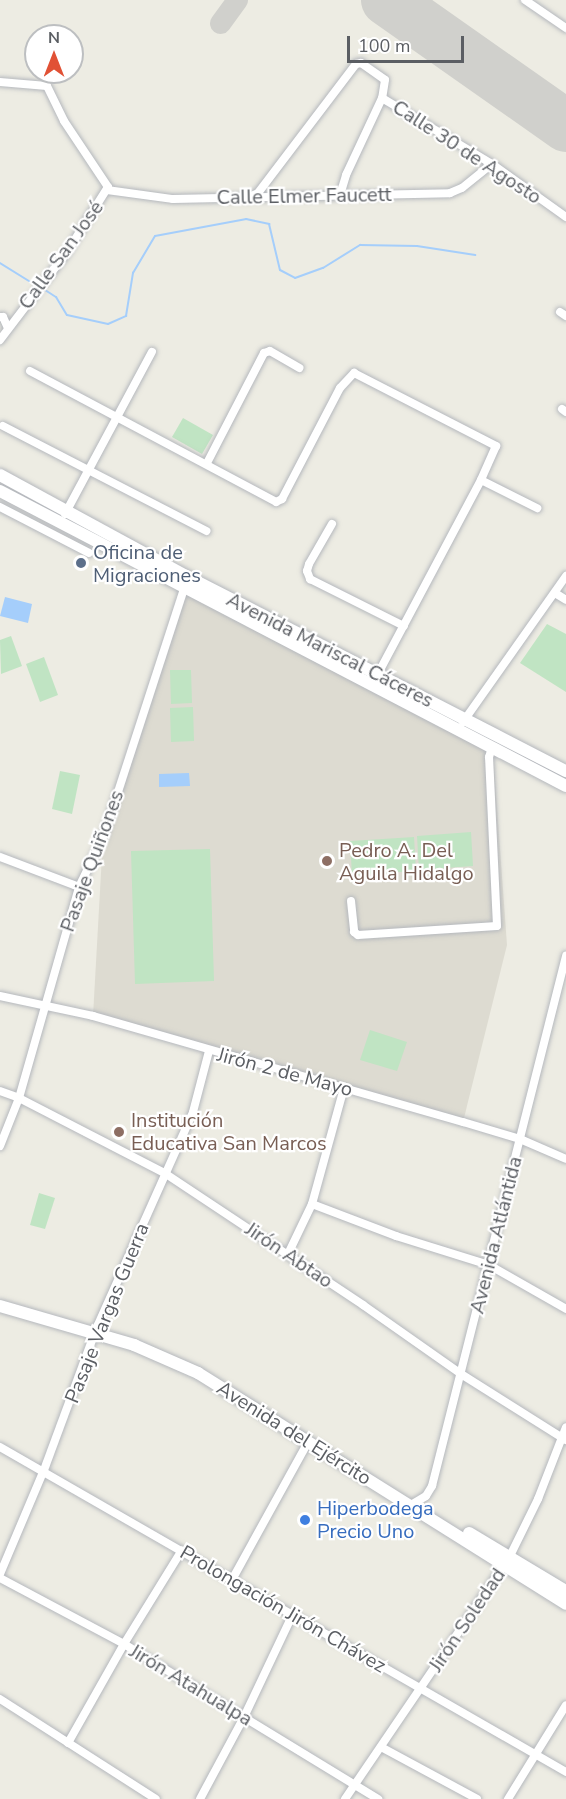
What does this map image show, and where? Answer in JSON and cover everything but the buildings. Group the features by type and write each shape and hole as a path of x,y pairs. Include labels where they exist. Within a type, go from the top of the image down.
{"main road":[{"name":"Avenida Mariscal Cáceres","path":"0,476 67,511 186,582"},
{"name":"Avenida Mariscal Cáceres","path":"0,491 60,523 186,582 462,725 566,771"},
{"name":"Avenida Mariscal Cáceres","path":"462,725 492,748 566,786"},
{"name":"Avenida del Ejército","path":"0,1299 186,1358 506,1561 566,1604"},
{"name":"Avenida del Ejército","path":"0,1306 96,1331 175,1361 308,1442 328,1449"},
{"name":"Avenida del Ejército","path":"506,1561 566,1591"}],"street":[{"path":"525,0 566,28"},
{"name":"Calle 30 de Agosto","path":"248,198 258,193 356,64 361,63 384,80 381,98 492,164 566,217"},
{"name":"Calle San José","path":"0,82 47,86 70,131 107,183 107,190 32,300 0,340"},
{"path":"340,195 346,175 381,98"},
{"name":"Calle Elmer Faucett","path":"107,190 173,199 450,193 462,188 492,164"},
{"path":"0,317 3,316 8,328"},
{"path":"207,463 264,353 270,351 300,368"},
{"path":"60,523 152,352"},
{"path":"30,371 280,502 340,388 350,374 354,373 496,446 481,480 375,680"},
{"path":"3,426 206,531"},
{"path":"481,480 537,508"},
{"path":"0,507 89,553"},
{"path":"332,524 309,564 307,572 310,579 404,626"},
{"path":"462,725 566,576"},
{"name":"Pasaje Quiñones","path":"0,1146 19,1098 79,887 104,835 186,582"},
{"path":"555,593 566,600"},
{"path":"351,901 354,932 358,935 497,926 489,757 492,748"},
{"path":"0,857 79,887"},
{"name":"Avenida Atlántida","path":"414,1503 432,1486 566,956"},
{"name":"Jirón 2 de Mayo","path":"0,996 43,1008 93,1016 344,1088 520,1139 566,1159"},
{"name":"Pasaje Vargas Guerra","path":"0,1576 45,1470 96,1331 193,1112 209,1051"},
{"path":"288,1254 312,1204 344,1088"},
{"name":"Jirón Abtao","path":"0,1091 19,1098 166,1174 288,1254 461,1374 564,1439"},
{"path":"312,1204 396,1236 489,1265 566,1309"},
{"name":"Jirón Soledad","path":"345,1799 506,1561 538,1499 564,1439 566,1427"},
{"path":"233,1578 308,1442"},
{"name":"Prolongación Jirón Chávez","path":"0,1447 45,1470 233,1578 292,1616 566,1772"},
{"path":"68,1743 124,1644 182,1550"},
{"name":"Jirón Atahualpa","path":"0,1576 124,1644 378,1799"},
{"path":"200,1799 244,1717 292,1616"},
{"path":"0,1699 156,1799"},
{"path":"508,1799 566,1705"},
{"path":"381,1747 477,1799"}],"shaded area":[{"path":"185,593 493,752 507,945 463,1122 93,1016 102,855"}],"green space":[{"path":"183,418 213,435 202,454 172,437"},
{"path":"547,624 566,634 566,692 520,663"},
{"path":"11,636 22,666 1,674 0,640"},
{"path":"44,657 58,695 40,702 26,664"},
{"path":"170,670 191,670 192,703 171,704"},
{"path":"193,707 194,741 171,742 170,708"},
{"path":"60,771 80,775 72,814 52,809"},
{"path":"471,832 473,866 419,870 417,836"},
{"path":"414,837 416,871 352,875 350,841"},
{"path":"210,849 214,981 135,984 131,851"},
{"path":"370,1030 407,1042 397,1071 360,1060"},
{"path":"39,1193 55,1198 45,1229 30,1225"}],"water":[{"path":"5,597 32,604 28,623 0,616"},
{"path":"189,773 190,786 159,787 159,774"}],"waterway":[{"path":"42,288 56,297 67,315 108,324 126,316 133,273 155,236 246,219 269,224 280,270 295,278 323,268 360,245 417,246 475,255"},
{"path":"0,263 37,286"}],"taxiway":[{"path":"220,23 237,0"}],"runway":[{"path":"387,0 566,126"}],"place":[{"name":"Oficina de Migraciones","path":"81,563"},
{"name":"Pedro A. Del Aguila Hidalgo","path":"327,861"},
{"name":"Institución Educativa San Marcos","path":"119,1132"},
{"name":"Hiperbodega Precio Uno","path":"305,1520"}]}
